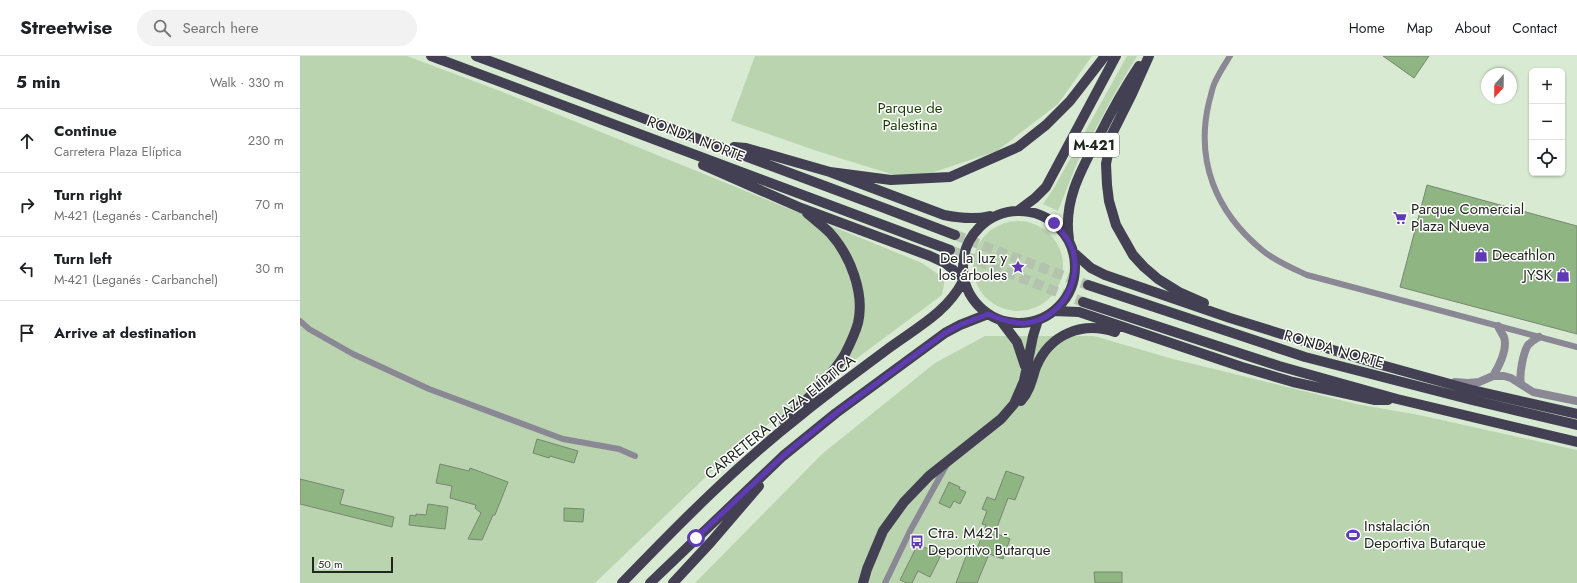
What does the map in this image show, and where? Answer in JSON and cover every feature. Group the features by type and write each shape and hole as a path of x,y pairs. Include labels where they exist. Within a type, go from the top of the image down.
{"main road":[{"name":"RONDA NORTE","path":"431,56 683,152 950,250"},
{"name":"RONDA NORTE","path":"476,56 718,145 955,235"},
{"path":"830,172 891,180 950,177 1018,147 1040,130 1070,101 1105,56"},
{"name":"M-421","path":"1019,210 1035,198 1046,187 1116,56"},
{"path":"1148,56 1132,94 1112,134 1106,164 1109,201 1116,225 1133,255 1158,279 1179,292 1209,305 1276,328 1292,337"},
{"name":"M-421","path":"1072,247 1063,232 1054,223 1044,216 1032,211 1008,211 994,215 979,227 966,246 963,258 963,279 969,294 977,305 988,314 1001,320 1027,323 1038,320 1054,311 1065,299 1072,284 1075,268 1072,247 1067,219 1069,205 1076,181 1119,97 1148,56"},
{"path":"718,145 746,148 830,172 944,215 960,218 974,218 994,215"},
{"path":"683,152 703,165 801,208 930,256 945,263 963,279"},
{"path":"753,455 774,430 804,402 833,370 850,344 858,322 859,305 856,283 846,257 830,234 801,208"},
{"path":"1072,247 1091,268 1105,275 1182,302 1433,380 1577,414"},
{"name":"CARRETERA PLAZA ELÍPTICA","path":"622,583 694,509 753,455 813,406 887,350 933,318 951,301 963,279"},
{"name":"RONDA NORTE","path":"1088,285 1305,357 1464,398 1577,425"},
{"name":"RONDA NORTE","path":"1083,302 1279,366 1397,399 1577,442"},
{"name":"RONDA NORTE","path":"1054,311 1079,312 1195,352 1293,382 1374,400 1397,399"},
{"path":"650,583 783,456 836,413 945,333 960,325 988,314"},
{"name":"M-421","path":"1001,320 1017,342 1025,358"},
{"path":"1009,411 1020,393 1026,374 1025,358 1038,320"},
{"path":"863,583 867,569 883,530 904,502 929,476 980,437 1024,397 1033,381 1036,368 1047,349 1055,341 1068,332 1083,328 1096,327 1149,342 1195,352"},
{"path":"673,583 749,499 783,456"}],"street":[{"path":"1493,376 1498,366 1504,345 1504,338 1498,326"},
{"path":"1539,337 1527,347 1521,370 1520,378 1522,384 1526,389 1533,392 1577,401"},
{"path":"1433,380 1468,383 1480,382 1493,376 1504,376 1522,384"}],"lane":[{"path":"1230,56 1214,82 1208,106 1205,121 1205,157 1211,179 1224,209 1241,231 1263,251 1283,264 1307,275 1577,347"},
{"path":"300,321 353,354 429,389 563,439 619,449 635,456"},
{"path":"885,583 910,531 949,461"}],"green space":[{"path":"300,56 407,56 500,91 922,263 945,279 942,295 736,448 595,583 300,583"},
{"name":"Parque de Palestina","path":"755,56 1092,56 1058,104 997,151 910,180 814,150 731,121"},
{"path":"1127,56 1137,56 1077,163 1058,211 1043,204 1054,188"},
{"path":"1018,221 1035,224 1050,234 1060,249 1063,266 1060,283 1050,298 1035,308 1018,311 1001,308 986,298 976,283 973,266 976,249 986,234 1001,224"},
{"path":"985,336 1094,336 1173,359 1356,404 1419,415 1577,450 1577,583 695,583 822,454 935,363"}],"building":[{"path":"1383,56 1429,56 1414,78"},
{"name":"Decathlon","path":"1427,185 1577,226 1577,334 1400,287"},
{"path":"537,439 578,451 574,463 533,453"},
{"path":"440,464 469,471 470,468 508,482 495,515 493,515 482,540 468,539 481,513 475,508 476,505 450,498 452,486 436,483"},
{"path":"1006,471 1024,477 1015,500 1008,498 995,533 1010,539 1003,559 989,554 977,583 956,583 968,551 975,554 986,525 982,524 987,511 982,509 987,497 995,500"},
{"path":"300,479 344,490 340,504 394,517 392,527 300,504"},
{"path":"949,482 960,487 959,489 966,492 960,504 954,501 950,508 939,503"},
{"path":"428,504 448,507 445,529 409,525 410,515 426,515"},
{"path":"564,508 584,509 583,522 564,521"},
{"path":"918,544 941,555 930,577 918,571 912,583 907,583 900,580"},
{"path":"1094,572 1122,572 1122,583 1095,583"}],"tunnel":[{"path":"955,235 1088,285"},
{"path":"950,250 1083,302"}],"place":[{"name":"Parque Comercial Plaza Nueva","path":"1400,218"},
{"name":"Decathlon","path":"1481,255"},
{"name":"De la luz y los árboles","path":"1018,267"},
{"name":"JYSK","path":"1563,275"},
{"name":"Instalación Deportiva Butarque","path":"1353,535"},
{"name":"Ctra. M421 - Deportivo Butarque","path":"917,542"}],"route":[{"path":"696,538 783,456 836,413 945,333 960,325 988,314 1001,320 1027,323 1045,317 1054,311 1065,299 1072,284 1075,268 1070,243 1063,232 1054,223"}]}
